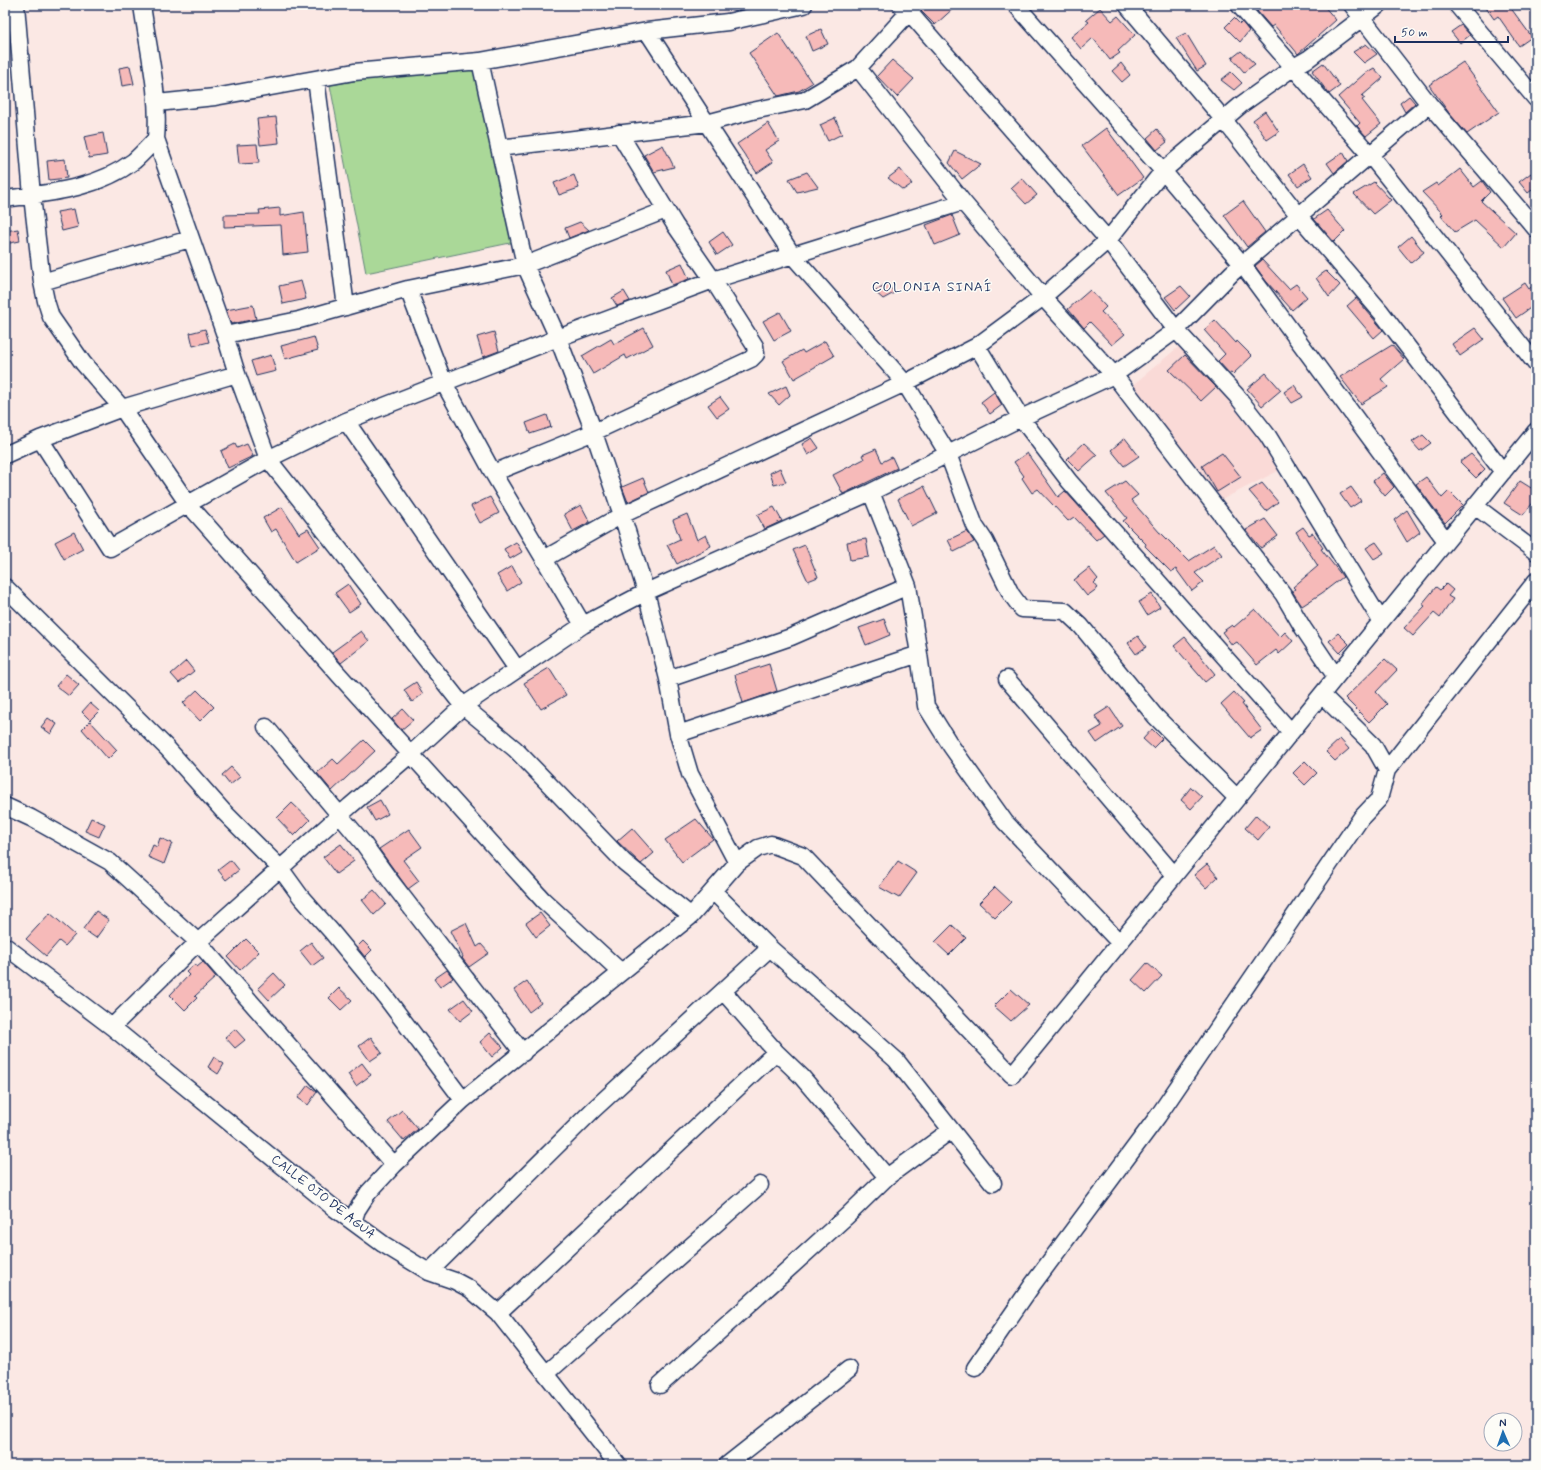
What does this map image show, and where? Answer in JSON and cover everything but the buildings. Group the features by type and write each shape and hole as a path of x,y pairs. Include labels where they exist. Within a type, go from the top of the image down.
{"street":[{"path":"16,5 32,196 42,282 51,317 83,363 122,408 188,504 543,900 621,972"},
{"path":"142,5 157,103 158,122 156,139 268,459 462,706 515,749 624,862 692,916"},
{"path":"157,103 215,97 354,72 480,60 647,31 728,22 804,5"},
{"path":"1016,5 1163,171 1242,264 1446,540"},
{"path":"1127,5 1224,120 1299,216 1381,312 1503,472"},
{"path":"1239,5 1370,155 1536,364"},
{"path":"1352,5 1429,104 1536,229"},
{"path":"544,559 622,515 905,382 977,346 1043,297 1108,240 1163,171 1242,104 1294,67 1321,50 1379,5"},
{"path":"1457,5 1536,99"},
{"path":"499,148 707,123 752,111 805,100 858,68 908,7 1108,240 1176,330 1236,395 1268,436 1381,621"},
{"path":"647,31 793,256 905,382 948,454 975,526 985,541 1011,594 1022,609 1065,611 1081,626 1155,716 1237,798"},
{"path":"480,60 525,265 558,338 594,432 622,515 646,592 668,679 678,734 690,774 737,863"},
{"path":"858,68 963,202 1043,297 1114,375 1283,594 1303,628 1336,677"},
{"path":"316,79 346,307"},
{"path":"112,1026 198,942 280,868 411,754 462,706 583,625 646,592 871,492 1021,418 1114,375 1176,330 1242,264 1429,104"},
{"path":"493,473 594,432 751,359 756,354 755,346 666,210 619,134"},
{"path":"5,199 70,190 110,176 134,160 156,139"},
{"path":"40,439 110,548 268,459 346,421 558,338 713,280 963,202"},
{"path":"225,335 300,320 408,289 525,265 666,210"},
{"path":"42,282 190,238"},
{"path":"408,289 444,383 493,473 583,625"},
{"path":"977,346 1021,418 1069,481 1291,732"},
{"path":"5,455 40,439 122,408 237,374"},
{"path":"346,421 517,669"},
{"path":"353,1222 357,1210 368,1193 394,1165 463,1100 692,916 737,863 758,848 771,844 803,856 1012,1075 1536,431"},
{"path":"871,492 908,586 926,706 951,746 1005,822 1119,942"},
{"path":"1475,506 1536,552"},
{"path":"974,1368 1033,1284 1158,1116 1357,825 1379,799 1387,770 1536,581"},
{"path":"668,679 791,636 908,586"},
{"path":"5,587 167,748 224,812 280,868 300,897 332,931 384,995 463,1100"},
{"path":"678,734 919,654"},
{"path":"1008,679 1174,875"},
{"path":"1322,695 1373,745 1387,770"},
{"path":"266,727 363,843 523,1053"},
{"path":"5,806 31,818 110,862 198,942 394,1165"},
{"path":"713,891 770,948 896,1060 993,1183"},
{"name":"CALLE OJO DE AGUA","path":"5,946 112,1026 334,1208 383,1244 429,1272 455,1281 470,1290 498,1313 618,1465"},
{"path":"429,1272 593,1110 770,948"},
{"path":"723,991 776,1052 801,1076 887,1177"},
{"path":"498,1313 776,1052"},
{"path":"660,1385 847,1216 887,1177 951,1130"},
{"path":"546,1374 760,1185"},
{"path":"727,1465 849,1369"}],"shaded area":[{"path":"1182,344 1259,438 1278,471 1219,501 1129,388"}],"green space":[{"path":"475,61 515,242 366,273 330,85"}],"district":[{"name":"COLONIA SINAÍ","path":"932,287"}]}
